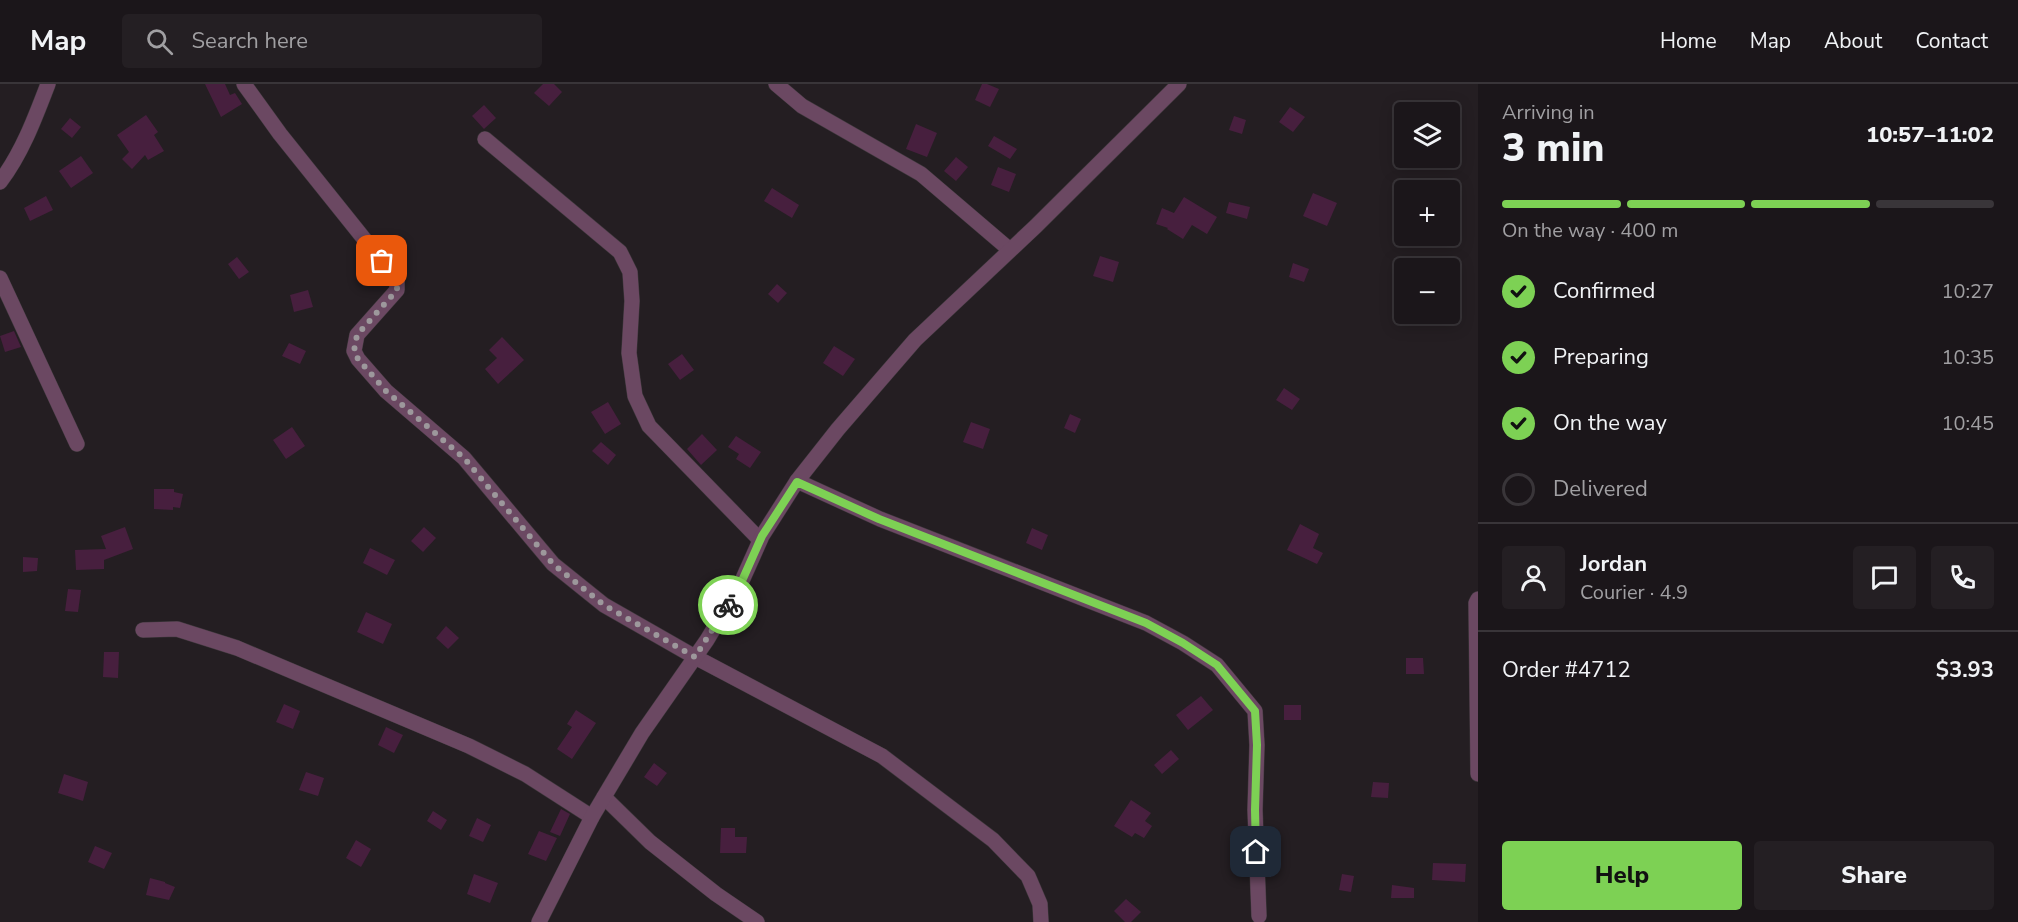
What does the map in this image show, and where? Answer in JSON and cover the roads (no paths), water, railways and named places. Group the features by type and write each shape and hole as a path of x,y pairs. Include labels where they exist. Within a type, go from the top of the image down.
{"street":[{"path":"0,182 10,168 32,124 48,84"},
{"path":"244,84 280,134 397,280 397,290 357,335 354,351 358,359 386,391 464,458 553,564 604,605 695,657 882,756 993,840 1028,876 1040,904 1041,922"},
{"path":"776,84 802,106 921,174 1010,250"},
{"path":"539,922 592,817 642,733 695,657 741,583 760,540 797,482 838,429 915,340 1179,84"},
{"path":"485,139 621,252 630,272 632,301 629,353 635,396 644,416 649,426 760,540"},
{"path":"0,278 76,444"},
{"path":"797,482 879,519 1146,623 1217,665 1255,711 1257,745 1255,810 1259,916"},
{"path":"1478,599 1476,603 1478,774"},
{"path":"143,630 177,629 237,648 469,746 525,774 592,817"},
{"path":"604,797 650,843 716,894 757,922"}]}
